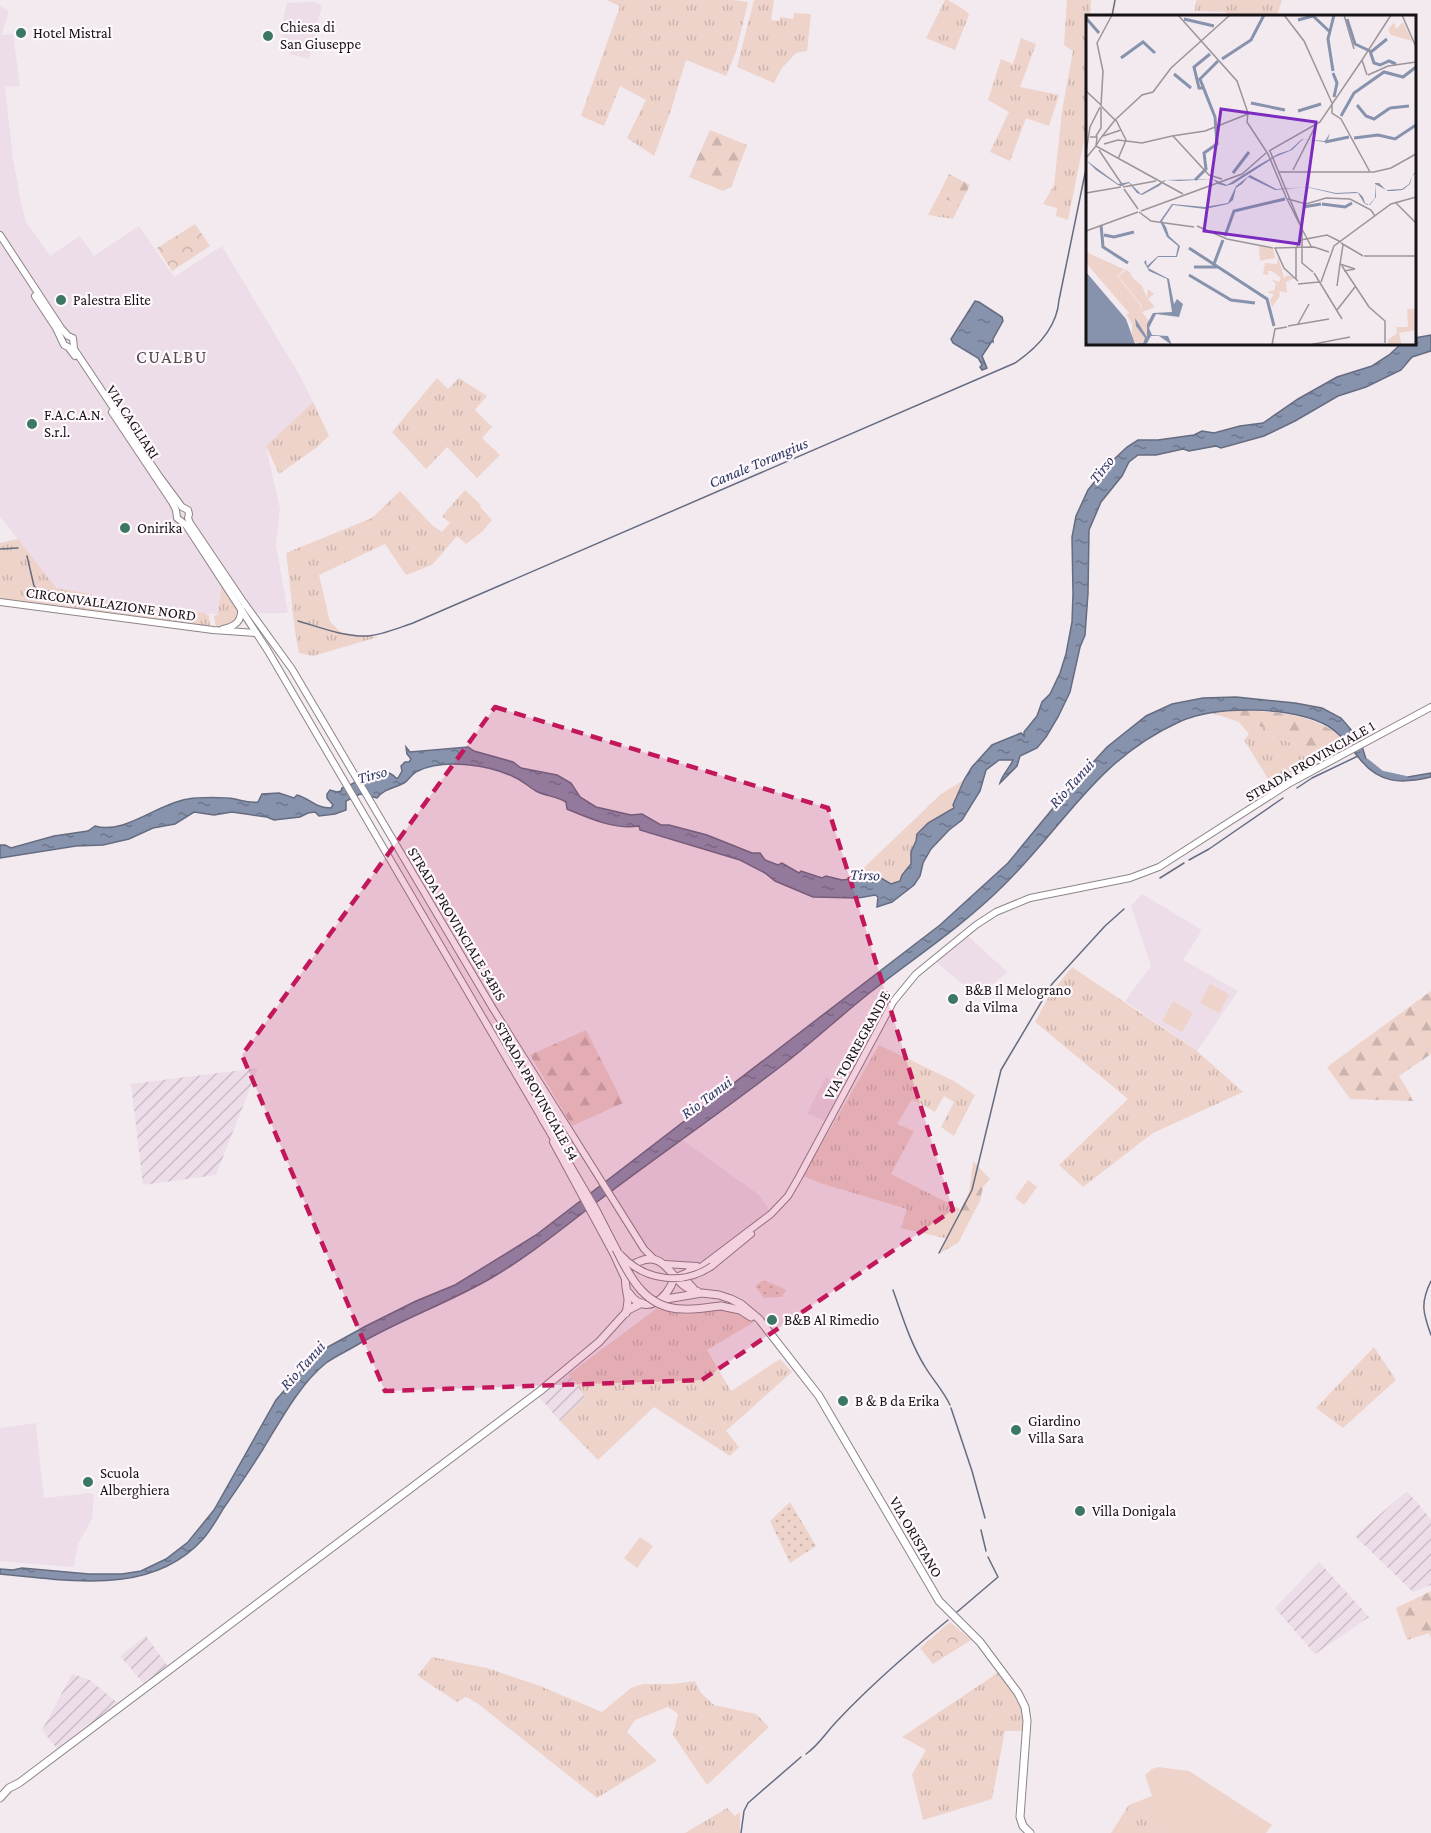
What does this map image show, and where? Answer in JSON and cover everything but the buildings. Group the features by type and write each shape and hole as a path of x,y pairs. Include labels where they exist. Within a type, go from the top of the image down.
{"main road":[{"name":"VIA CAGLIARI","path":"0,235 66,338 64,345 74,349 179,508 188,510 189,514 184,519"},
{"name":"VIA CAGLIARI","path":"0,242 66,338 74,339 71,346"},
{"name":"VIA CAGLIARI","path":"179,508 176,516 184,519 240,603"},
{"name":"CIRCONVALLAZIONE NORD","path":"0,602 257,633"},
{"path":"219,630 230,628 238,622 241,616 240,603"},
{"name":"STRADA PROVINCIALE 54","path":"240,603 542,1118"},
{"name":"STRADA PROVINCIALE 54BIS","path":"240,603 275,647 306,692 478,984 644,1249 654,1259"},
{"name":"STRADA PROVINCIALE 1","path":"1204,839 1290,783 1431,707"},
{"name":"VIA TORREGRANDE","path":"709,1265 771,1214 788,1196 893,1002 908,982 931,961 976,925 1011,905 1030,898 1144,873 1159,867 1204,839"},
{"path":"542,1118 634,1283 652,1300 679,1309 721,1306 740,1310 767,1329"},
{"name":"STRADA PROVINCIALE 54","path":"577,1181 625,1279"},
{"path":"616,1249 624,1259 640,1271 663,1278 678,1279 692,1276 709,1265"},
{"path":"626,1313 628,1302 625,1279 633,1264 654,1259 665,1264 693,1267 709,1265"},
{"path":"665,1264 674,1278"},
{"path":"626,1288 632,1297 642,1303 652,1304 667,1293 674,1278 709,1265"},
{"path":"689,1271 686,1276 687,1282 700,1292"},
{"name":"VIA ORISTANO","path":"674,1278 690,1289 731,1299 749,1310 767,1329 819,1396 939,1601 980,1642 1018,1693 1025,1707 1027,1721 1020,1817 1023,1826 1030,1833"},
{"name":"VIA ORISTANO","path":"660,1300 700,1292"},
{"path":"0,1798 9,1788 54,1757 549,1384 599,1342 626,1313 642,1303"},
{"path":"0,1788 9,1788"}],"highlighted area":[{"path":"495,707 828,808 953,1210 702,1380 385,1391 242,1055"}],"shaded area":[{"path":"314,2 322,5 309,59 290,54 292,42 282,37 282,24 287,3"},
{"path":"0,6 9,11 1,35 13,34 20,86 5,87 13,159 21,203 26,222 50,256 80,236 94,256 139,226 174,277 222,246 300,376 313,402 266,446 280,509 276,545 288,613 184,614 92,601 92,594 56,589 0,516"},
{"path":"1142,894 1202,930 1183,960 1238,991 1197,1051 1125,1001 1151,966 1131,906"},
{"path":"968,936 1007,972 978,997 935,961"},
{"path":"258,1068 216,1175 143,1185 131,1084"},
{"path":"826,1077 843,1086 824,1121 807,1113"},
{"path":"681,1139 759,1195 770,1211 718,1252 697,1264 677,1264 651,1252 611,1191"},
{"path":"569,1374 585,1397 560,1421 539,1397"},
{"path":"37,1423 44,1498 91,1493 94,1495 92,1519 78,1544 72,1567 0,1561 0,1428"},
{"path":"1407,1491 1431,1519 1431,1585 1413,1592 1355,1536"},
{"path":"1319,1562 1369,1617 1315,1654 1275,1608"},
{"path":"146,1636 169,1668 145,1685 120,1656"},
{"path":"72,1674 90,1680 120,1705 58,1750 42,1730"}],"green space":[{"path":"606,0 748,2 736,52 726,76 686,60 654,156 627,138 646,100 620,86 604,126 581,116 620,6"},
{"path":"754,0 774,0 771,20 779,21 780,17 793,19 794,13 811,14 807,51 796,53 782,68 774,83 737,67"},
{"path":"945,0 966,11 969,15 955,50 926,38"},
{"path":"1067,0 1091,0 1090,15 1086,15 1086,131 1068,220 1056,216 1057,208 1043,204 1054,185 1062,111 1073,51 1064,45"},
{"path":"1196,0 1282,0 1277,15 1227,15 1226,12 1195,11"},
{"path":"1021,38 1036,44 1020,87 1059,95 1049,126 1026,118 1010,161 990,152 1009,112 988,100 1001,59 1013,64"},
{"path":"710,130 747,145 731,187 723,191 689,177"},
{"path":"949,174 970,185 960,205 938,196"},
{"path":"938,196 960,205 953,219 928,215"},
{"path":"195,224 210,246 172,271 157,248"},
{"path":"437,378 448,389 459,378 487,396 475,410 492,427 482,438 500,455 477,478 447,447 426,469 392,432"},
{"path":"313,402 329,436 279,474 266,446"},
{"path":"465,490 481,505 480,507 492,520 483,531 466,544 457,536 432,565 406,575 385,544 319,575 330,622 342,633 378,637 313,656 299,653 286,553 372,518 400,491 432,525 442,532 450,523 442,516"},
{"path":"18,539 56,588 92,594 92,599 184,613 185,610 205,613 209,616 210,626 0,598 0,543"},
{"path":"222,583 239,608 238,620 223,628 216,627 214,616 218,614"},
{"path":"1246,710 1302,717 1327,727 1350,745 1311,765 1294,744 1276,737 1265,728 1212,713"},
{"path":"1239,722 1265,728 1276,737 1294,744 1311,765 1275,790 1244,740 1249,734"},
{"path":"964,780 953,804 954,808 928,823 917,834 911,852 911,864 902,875 901,881 891,884 852,879 941,794"},
{"path":"1072,967 1197,1051 1243,1092 1153,1133 1083,1187 1059,1165 1128,1099 1035,1022 1050,994"},
{"path":"1210,984 1229,994 1219,1013 1200,1003"},
{"path":"1431,991 1431,1054 1399,1076 1414,1101 1350,1099 1327,1067"},
{"path":"1173,1001 1193,1013 1182,1032 1162,1021"},
{"path":"586,1030 623,1103 572,1126 530,1055"},
{"path":"879,1045 954,1081 975,1095 954,1136 941,1127 954,1102 944,1096 935,1112 912,1099 897,1124 914,1131 891,1174 960,1209 948,1239 901,1228 907,1209 803,1176"},
{"path":"973,1161 990,1179 983,1187 980,1201 958,1243 940,1253 969,1192"},
{"path":"1028,1180 1037,1187 1024,1205 1015,1198"},
{"path":"762,1281 786,1290 782,1297 764,1298 755,1286"},
{"path":"657,1308 686,1314 724,1310 738,1312 754,1322 707,1350 731,1391 780,1359 792,1372 726,1431 739,1447 730,1456 654,1407 598,1460 560,1421 585,1397 569,1374"},
{"path":"1374,1347 1396,1380 1343,1428 1316,1408"},
{"path":"790,1502 816,1546 790,1563 770,1521"},
{"path":"640,1537 653,1546 637,1568 624,1558"},
{"path":"1431,1591 1431,1638 1429,1633 1407,1640 1396,1608"},
{"path":"950,1622 971,1640 933,1664 920,1648"},
{"path":"432,1657 487,1668 540,1686 602,1712 631,1688 643,1684 695,1681 701,1693 714,1705 756,1714 769,1727 707,1785 673,1735 678,1714 668,1707 635,1720 627,1732 657,1761 597,1798 477,1703 466,1697 457,1702 421,1678 418,1675"},
{"path":"999,1672 1020,1706 1023,1731 1005,1731 992,1799 923,1820 912,1774 926,1750 902,1737"},
{"path":"1158,1767 1189,1771 1272,1825 1266,1833 1166,1833 1129,1805 1152,1796 1145,1775"},
{"path":"1129,1805 1166,1833 1111,1833"},
{"path":"727,1808 735,1816 740,1812 740,1833 685,1833"}],"water":[{"path":"975,301 1002,317 1003,321 993,342 982,356 987,368 982,370 978,358 953,343 951,339"},
{"path":"1431,335 1431,351 1412,357 1401,370 1366,387 1338,396 1264,436 1221,448 1216,446 1189,451 1183,449 1156,455 1138,455 1129,462 1122,476 1101,502 1089,530 1085,635 1070,692 1058,717 1037,748 1020,756 1017,766 1000,783 1013,760 999,760 986,770 980,791 962,820 931,849 914,885 892,902 877,907 878,897 875,895 858,898 813,897 775,881 740,860 640,830 639,826 611,825 567,809 566,802 539,793 506,773 454,764 429,767 418,771 404,783 386,790 377,798 360,794 346,801 346,810 335,814 319,816 315,812 300,817 274,820 232,812 214,815 194,812 175,824 153,828 129,839 103,845 76,846 0,858 0,845 11,848 54,836 88,831 95,826 106,828 118,826 188,799 225,798 258,802 262,794 279,793 294,798 297,795 321,807 331,808 333,805 327,798 330,790 341,791 342,788 376,773 390,773 398,778 402,771 401,766 411,759 406,747 410,752 468,747 474,751 513,762 521,768 557,775 571,783 580,797 596,807 631,815 642,814 661,825 707,835 752,853 760,853 765,860 778,865 782,863 799,873 801,871 822,878 826,876 842,880 874,882 881,878 891,884 900,881 911,864 911,852 917,834 928,823 954,808 953,805 964,780 972,767 992,745 1021,733 1024,736 1024,732 1037,716 1042,702 1050,694 1066,654 1072,622 1072,537 1076,516 1088,490 1109,464 1138,440 1194,435 1202,431 1214,433 1263,423 1298,399 1337,377 1372,366 1400,345 1416,345 1416,338"},
{"path":"1236,697 1322,708 1341,718 1360,740 1366,759 1379,771 1398,778 1431,773 1431,777 1400,781 1383,777 1367,767 1333,729 1313,719 1275,711 1233,711 1195,716 1150,737 1104,774 989,900 767,1077 508,1268 326,1363 291,1403 209,1532 182,1557 159,1570 134,1577 108,1580 81,1581 0,1574 0,1569 22,1568 89,1574 122,1574 141,1571 166,1559 188,1542 214,1510 276,1400 308,1363 328,1347 416,1301 455,1285 536,1235 940,925 1008,863 1107,747 1146,716 1172,704 1203,698"}],"waterway":[{"name":"Canale Torangius","path":"1112,15 1115,0"},
{"name":"Canale Torangius","path":"298,621 358,636 378,634 413,623 1015,363 1038,344 1054,320 1086,169"},
{"name":"Canale Torangius","path":"0,549 18,548"},
{"name":"Canale Torangius","path":"27,556 34,586 37,589 52,592"},
{"path":"1297,788 1312,778 1358,756"},
{"name":"Rio Tanui","path":"1367,761 1382,773 1405,778"},
{"path":"1189,860 1209,849 1283,798"},
{"path":"1160,878 1184,863"},
{"path":"939,1253 972,1190 1001,1070 1052,984 1105,926 1124,909"},
{"path":"1431,1281 1424,1302 1431,1335"},
{"path":"893,1290 919,1356 950,1405"},
{"path":"951,1408 985,1518"},
{"path":"981,1530 986,1551"},
{"path":"957,1612 998,1577 988,1557"},
{"path":"806,1754 878,1681 948,1620"},
{"path":"741,1833 744,1811 748,1803 801,1757"}],"place":[{"name":"Hotel Mistral","path":"21,33"},
{"name":"Chiesa di San Giuseppe","path":"268,36"},
{"name":"Palestra Elite","path":"61,300"},
{"name":"F.A.C.A.N. S.r.l.","path":"32,424"},
{"name":"Onirika","path":"125,528"},
{"name":"B&B Il Melograno da Vilma","path":"953,999"},
{"name":"B&B Al Rimedio","path":"772,1320"},
{"name":"B & B da Erika","path":"843,1401"},
{"name":"Giardino Villa Sara","path":"1016,1430"},
{"name":"Scuola Alberghiera","path":"88,1482"},
{"name":"Villa Donigala","path":"1080,1511"}],"district":[{"name":"CUALBU","path":"172,357"}],"water label":[{"name":"Tirso","path":"1101,469"},
{"name":"Tirso","path":"372,774"},
{"name":"Tirso","path":"865,874"}]}
